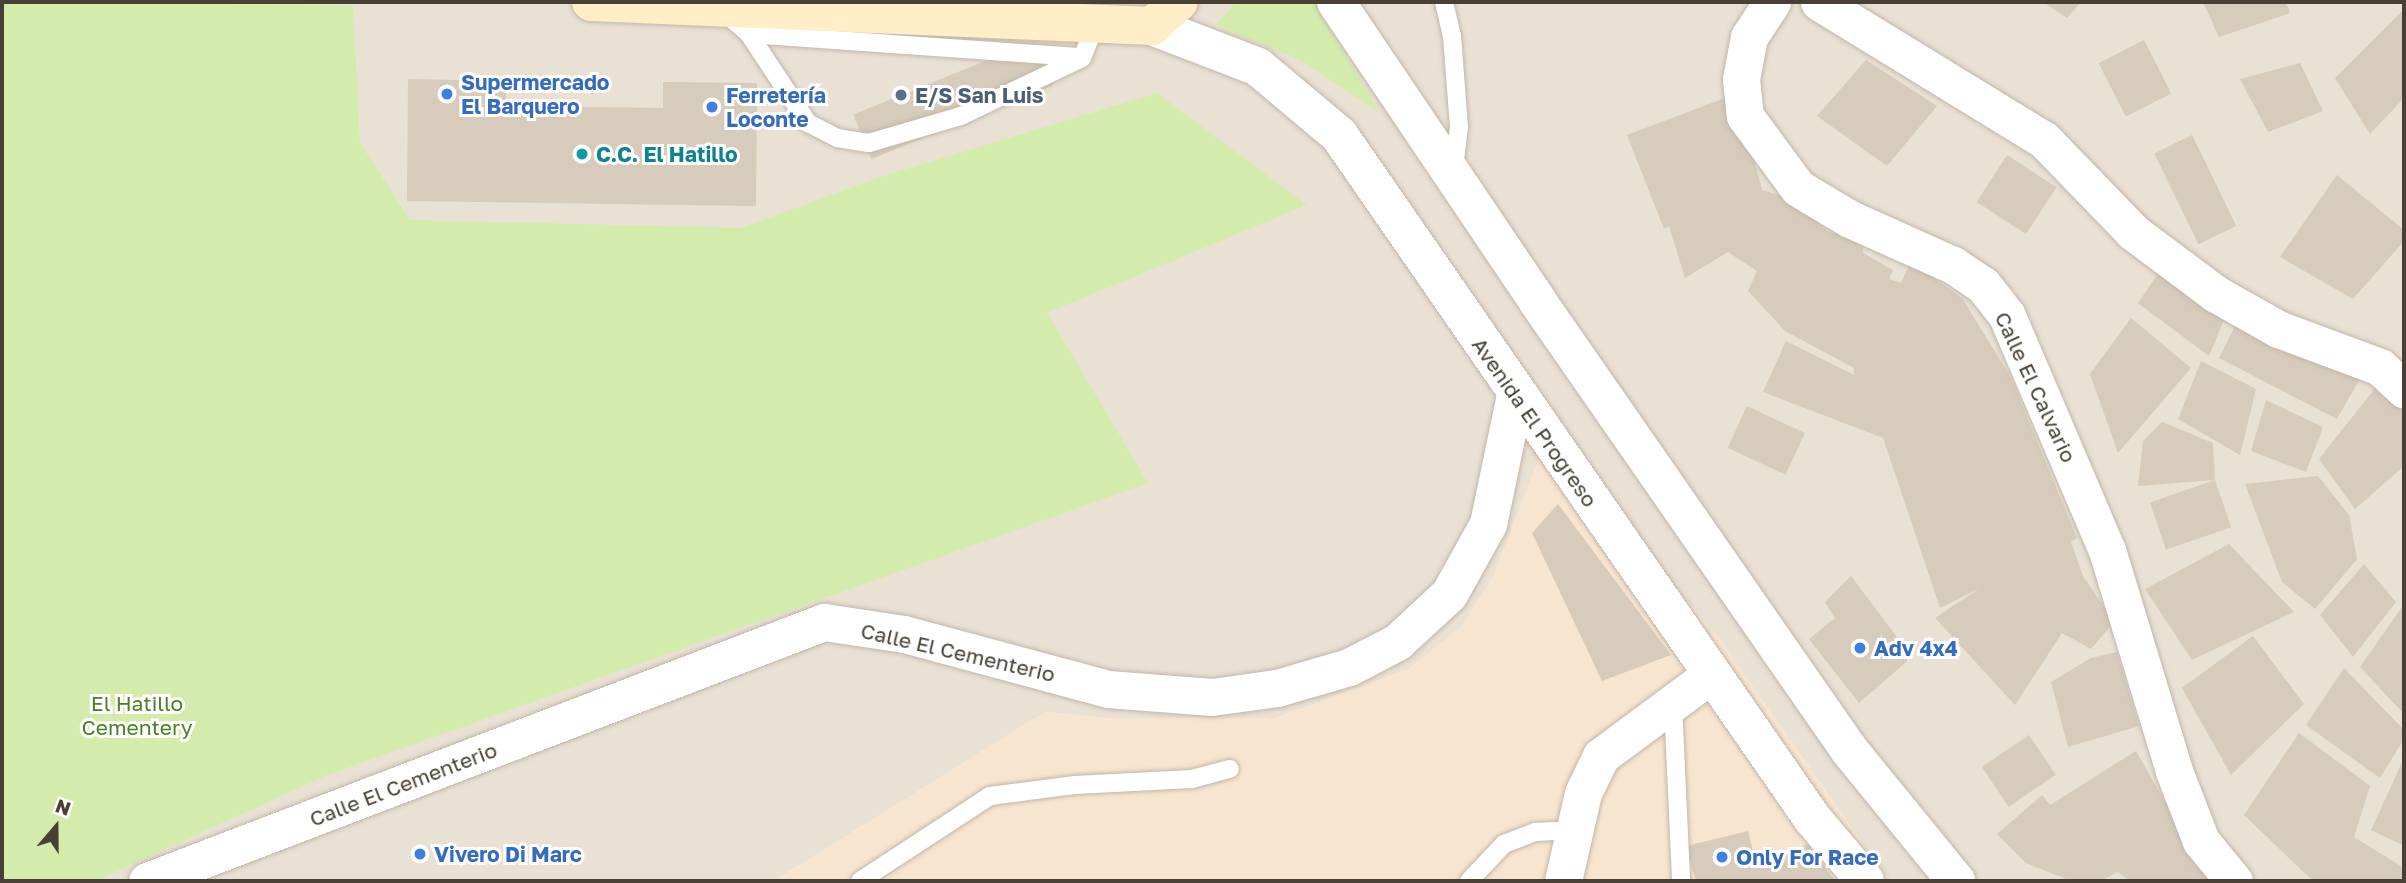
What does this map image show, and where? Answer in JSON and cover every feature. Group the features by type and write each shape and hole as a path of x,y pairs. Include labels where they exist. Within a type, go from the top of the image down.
{"main road":[{"path":"592,2 720,8 1089,42 1166,14"},
{"path":"1033,2 1166,14"}],"street":[{"path":"1336,2 1850,751 1956,881"},
{"name":"Calle El Calvario","path":"1772,2 1749,37 1741,79 1745,116 1798,188 1850,219 1953,265 1983,285 2007,316 2107,550 2174,771 2201,841 2234,881"},
{"path":"1819,2 2044,140 2133,233 2216,294 2278,329 2380,367 2404,389"},
{"name":"Avenida El Progreso","path":"1166,14 1258,67 1339,135 1515,395 1812,818 1865,881"},
{"name":"Calle El Cementerio","path":"147,881 824,622 904,634 1108,689 1212,697 1277,688 1349,667 1397,642 1449,594 1488,524 1515,395"},
{"path":"1563,881 1577,830 1583,793 1601,756 1712,674"}],"lane":[{"path":"1444,2 1452,36 1459,127 1453,175"},
{"path":"720,8 749,34 808,123 837,138 869,144 961,116 1089,42"},
{"path":"749,34 1089,42"},
{"path":"1672,703 1681,881"},
{"path":"860,881 990,796 1075,785 1192,779 1230,769"},
{"path":"1469,881 1504,844 1535,832 1577,830"}],"shaded area":[{"path":"2,2 2404,2 2404,881 1889,881 1723,644 1549,434 1492,579 1462,626 1409,669 1276,718 1107,718 1045,712 774,881 2,881"},
{"path":"1549,433 1723,644 1889,881 774,881 1045,712 1107,718 1276,718 1409,669 1462,626 1492,579"}],"green space":[{"name":"El Hatillo Cementery","path":"2,2 353,5 360,143 410,220 741,228 880,177 1157,93 1307,205 1047,313 1148,483 327,775 96,881 2,881"},
{"path":"1236,2 1314,2 1379,112 1302,61 1216,25"}],"building":[{"path":"2043,2 2081,2 2067,18"},
{"path":"2203,2 2286,2 2290,13 2219,37"},
{"path":"2404,9 2404,98 2370,134 2335,78"},
{"path":"2144,40 2171,93 2126,117 2099,63"},
{"path":"1035,41 1053,86 871,159 853,114"},
{"path":"1866,60 1937,106 1887,166 1817,116"},
{"path":"2300,63 2323,111 2268,132 2240,79"},
{"name":"C.C. El Hatillo","path":"408,79 506,81 506,106 663,108 663,82 757,83 756,206 407,201"},
{"path":"1725,98 1751,148 1762,190 1793,200 1827,231 1863,243 1863,253 1893,270 1889,279 1901,283 1911,261 1962,298 2010,376 2077,538 2071,542 2083,576 2114,622 2091,649 2062,633 2015,705 1935,618 1980,588 1940,608 1883,438 1763,392 1786,341 1854,375 1854,368 1785,331 1748,291 1757,271 1728,252 1685,278 1669,226 1664,229 1627,135"},
{"path":"2192,135 2236,226 2199,244 2154,153"},
{"path":"2007,155 2056,187 2026,234 1977,202"},
{"path":"2337,175 2404,230 2404,241 2353,299 2280,257"},
{"path":"2162,268 2226,315 2209,356 2138,303"},
{"path":"2131,318 2191,368 2118,453 2090,374"},
{"path":"2236,324 2363,373 2337,419 2219,358"},
{"path":"2201,361 2256,389 2240,455 2178,419"},
{"path":"2380,382 2404,411 2404,466 2355,509 2319,459"},
{"path":"2266,400 2323,427 2306,472 2251,451"},
{"path":"1747,406 1805,433 1786,475 1728,448"},
{"path":"2162,422 2213,443 2215,480 2138,486 2143,441"},
{"path":"2318,476 2349,515 2357,559 2315,609 2282,582 2245,484"},
{"path":"2215,480 2231,527 2166,550 2150,502"},
{"path":"1558,504 1671,655 1602,681 1532,533"},
{"path":"2229,544 2294,612 2192,660 2145,589"},
{"path":"2364,564 2396,602 2353,657 2320,615"},
{"name":"Adv 4x4","path":"1851,576 1912,657 1859,703 1809,639 1835,618 1825,602"},
{"path":"2404,604 2404,714 2360,667"},
{"path":"2253,636 2304,704 2231,775 2182,688"},
{"path":"2117,652 2139,726 2068,747 2051,682 2091,658"},
{"path":"2344,668 2404,730 2404,739 2380,778 2306,725"},
{"path":"2299,733 2370,786 2354,837 2404,868 2404,881 2313,881 2244,815"},
{"path":"2029,735 2056,775 2009,807 1982,767"},
{"path":"2136,751 2210,881 2130,881 2118,872 2100,881 2071,881 2026,863 1997,834 2042,795 2050,805"},
{"path":"2404,758 2404,846 2371,830"},
{"name":"Only For Race","path":"1748,831 1757,868 1808,844 1835,881 1696,881 1686,846"}],"place":[{"name":"Supermercado El Barquero","path":"447,94"},
{"name":"E/S San Luis","path":"901,95"},
{"name":"Ferretería Loconte","path":"712,107"},
{"name":"C.C. El Hatillo","path":"582,154"},
{"name":"Adv 4x4","path":"1860,648"},
{"name":"Vivero Di Marc","path":"420,854"},
{"name":"Only For Race","path":"1722,857"}]}
